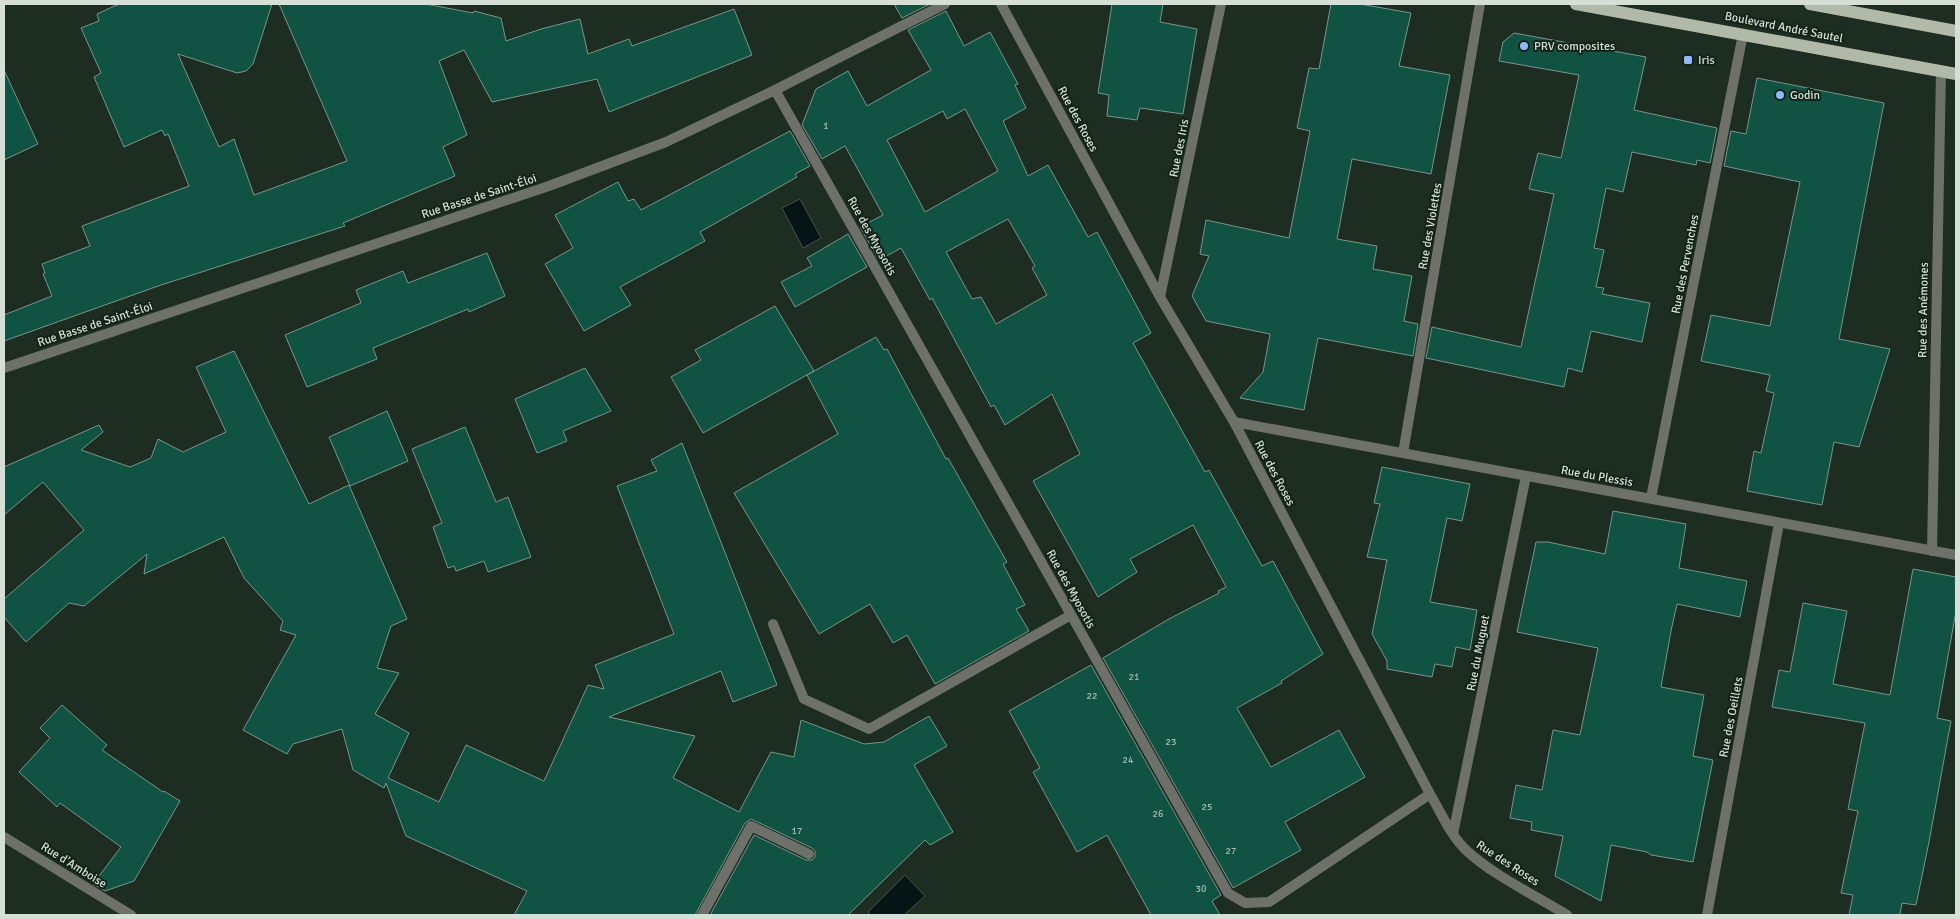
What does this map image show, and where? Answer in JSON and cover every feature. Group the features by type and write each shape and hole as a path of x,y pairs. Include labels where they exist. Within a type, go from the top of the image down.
{"main road":[{"name":"Boulevard André Sautel","path":"1576,4 1956,74"},
{"path":"1810,4 1956,31"}],"street":[{"name":"Rue Basse de Saint-Éloi","path":"4,368 549,186 666,142 776,90 945,4"},
{"name":"Rue des Roses","path":"1001,4 1160,297 1234,422 1430,794 1453,834 1464,849 1481,863 1567,915"},
{"name":"Rue des Iris","path":"1160,297 1221,4"},
{"name":"Rue des Violettes","path":"1403,453 1480,4"},
{"name":"Rue des Pervenches","path":"1651,498 1743,34"},
{"name":"Rue des Anémones","path":"1932,551 1941,71"},
{"name":"Rue des Myosotis","path":"776,90 1228,893 1245,903 1269,902 1430,794"},
{"name":"Rue du Plessis","path":"1234,422 1956,555"},
{"name":"Rue du Muguet","path":"1453,834 1526,476"},
{"name":"Rue des Oeillets","path":"1707,915 1779,522"},
{"path":"773,624 804,699 869,729 1071,615"},
{"path":"702,915 751,826 809,854"},
{"name":"Rue d'Amboise","path":"4,836 131,915"}],"shaded area":[{"path":"800,199 821,238 803,248 782,208"},
{"path":"905,875 925,896 904,915 871,915 868,912"}],"building":[{"path":"119,4 272,4 253,64 246,71 237,73 178,54 219,147 234,139 254,195 347,161 279,4 426,4 473,13 474,11 501,18 506,41 541,29 580,19 588,54 629,39 632,46 734,9 752,55 609,112 597,79 492,102 464,50 439,61 467,135 443,147 455,176 343,223 345,226 161,285 4,341 4,315 52,296 43,274 45,273 42,264 90,246 82,226 189,186 168,134 165,136 162,130 124,147 94,77 101,73 81,28 99,21 97,14"},
{"path":"894,4 930,4 902,18"},
{"path":"1112,4 1163,4 1160,22 1197,29 1183,114 1140,108 1137,120 1107,116 1109,95 1098,93"},
{"path":"1331,4 1360,4 1411,13 1399,66 1450,75 1431,174 1352,159 1337,239 1377,246 1373,269 1412,276 1404,321 1418,324 1413,356 1318,338 1304,410 1240,398 1263,372 1270,334 1206,321 1192,296 1209,256 1200,254 1206,220 1289,238 1310,131 1297,128 1309,68 1319,69"},
{"path":"946,11 964,46 990,32 1018,84 1015,85 1026,108 1003,121 1028,176 1048,165 1088,237 1097,232 1151,333 1133,343 1205,472 1209,470 1262,566 1273,561 1323,654 1281,681 1282,683 1237,708 1271,767 1339,730 1365,777 1285,822 1301,850 1233,888 1103,658 1169,619 1219,593 1218,591 1226,587 1193,525 1130,559 1137,572 1098,597 1033,481 1080,454 1052,394 1005,425 994,405 991,407 932,298 930,300 901,248 879,260 860,227 883,215 845,146 822,159 802,125 816,89 848,71 867,106 931,70 908,30","holes":["965,109 998,171 925,212 887,140 943,111 947,119","1008,219 1035,266 1032,268 1047,295 996,324 981,297 972,299 946,252"]},
{"path":"1514,33 1646,57 1634,110 1717,128 1710,163 1697,160 1696,165 1632,152 1623,192 1606,188 1594,248 1604,250 1596,287 1604,288 1602,294 1650,303 1642,342 1591,331 1582,372 1568,368 1564,387 1426,358 1432,327 1521,347 1554,194 1529,189 1538,153 1561,158 1579,75 1499,61 1503,42"},
{"path":"4,70 38,144 4,160"},
{"path":"1757,78 1884,103 1839,339 1890,349 1859,447 1834,442 1822,505 1747,491 1754,451 1761,453 1774,393 1766,391 1770,375 1701,361 1711,315 1770,326 1800,182 1724,166 1731,131 1746,134"},
{"path":"790,131 810,166 795,174 797,177 700,232 705,241 620,287 631,305 584,331 545,264 573,248 555,215 618,182 628,201 634,199 641,210"},
{"path":"848,234 867,267 795,307 781,282 812,266 807,258"},
{"path":"487,253 505,296 469,312 468,309 373,348 377,359 307,387 285,335 361,303 356,290 403,271 408,283"},
{"path":"775,306 814,371 703,433 671,377 701,360 695,350"},
{"path":"876,337 884,350 887,349 946,459 948,458 1007,562 1003,564 1025,605 1016,609 1029,631 935,684 907,635 893,643 870,604 819,634 734,493 838,434 807,375"},
{"path":"234,351 309,504 349,485 407,619 391,626 377,668 399,673 375,714 409,733 388,778 439,802 466,745 544,781 588,685 604,689 595,665 674,634 617,486 657,471 651,460 682,443 777,685 733,702 721,671 609,717 695,736 673,778 739,812 771,752 794,757 801,720 864,744 884,742 929,716 947,746 914,765 953,832 930,845 925,840 848,915 710,915 754,835 806,860 812,860 815,857 815,851 812,848 751,819 745,823 695,915 514,915 527,891 406,836 386,783 384,788 353,770 342,729 293,744 287,754 243,730 296,635 280,630 283,621 244,578 224,537 144,574 147,554 84,606 69,603 26,642 4,617 4,599 84,530 43,482 4,515 4,467 99,425 103,432 81,450 130,467 151,458 158,439 183,452 226,432 196,367"},
{"path":"585,368 611,411 563,431 567,441 537,453 515,399"},
{"path":"387,411 408,461 350,486 329,437"},
{"path":"465,427 496,502 508,497 531,557 488,572 484,561 456,571 454,566 448,568 433,527 442,523 412,449"},
{"path":"1382,467 1470,484 1462,521 1447,518 1430,602 1477,610 1470,650 1456,647 1452,667 1435,664 1432,677 1387,669 1387,661 1372,634 1387,560 1367,557 1380,504 1374,503"},
{"path":"1613,511 1686,524 1679,568 1747,581 1740,617 1677,604 1671,631 1661,687 1704,695 1693,756 1713,760 1693,862 1651,855 1647,852 1611,845 1601,901 1555,876 1563,836 1531,830 1532,822 1510,818 1516,785 1542,790 1553,730 1580,735 1598,648 1517,632 1536,542 1548,542 1605,554"},
{"path":"1913,569 1956,577 1956,611 1937,718 1951,721 1929,842 1916,905 1902,903 1900,915 1849,915 1853,895 1841,893 1858,811 1848,809 1865,723 1772,707 1779,670 1790,672 1803,603 1847,611 1833,684 1890,695"},
{"path":"1091,665 1221,895 1212,901 1220,915 1151,915 1107,835 1077,852 1033,772 1040,768 1009,711"},
{"path":"62,705 107,745 102,750 163,792 180,801 134,881 105,891 93,884 121,847 60,803 57,807 19,772 50,738 40,728"}],"place":[{"name":"PRV composites","path":"1524,46"},
{"name":"Iris","path":"1688,60"},
{"name":"Godin","path":"1780,95"}]}
